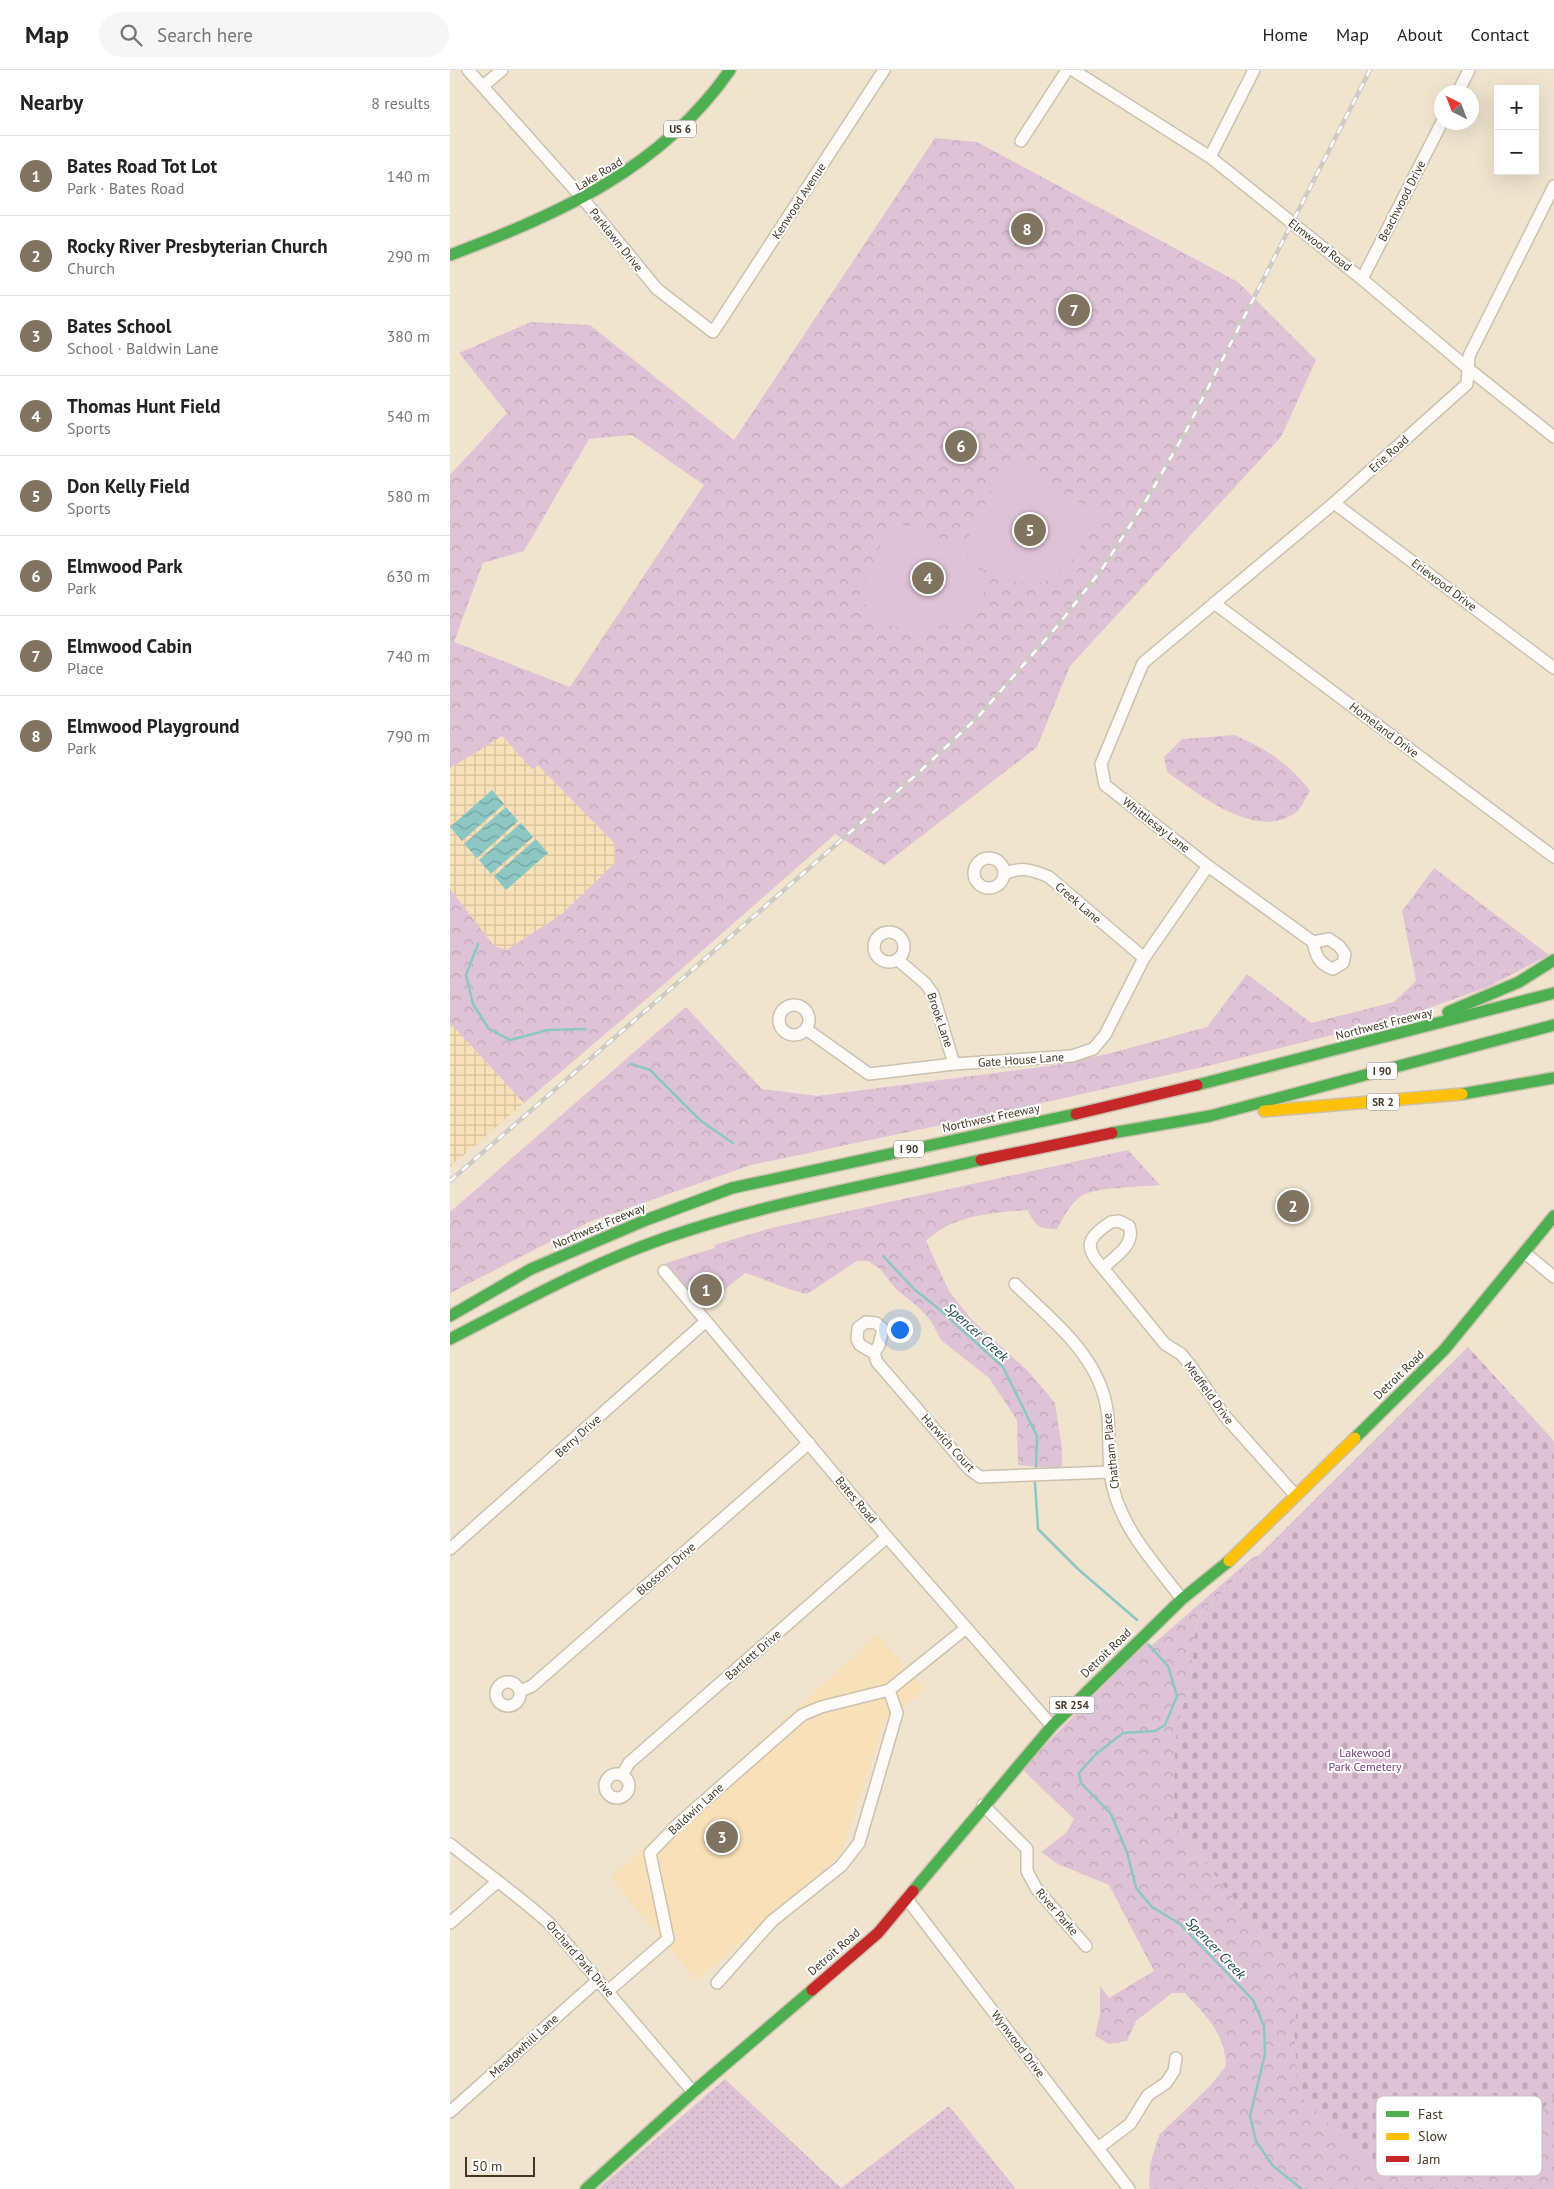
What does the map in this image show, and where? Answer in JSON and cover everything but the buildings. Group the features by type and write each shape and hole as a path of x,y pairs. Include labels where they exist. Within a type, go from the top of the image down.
{"main road":[{"name":"Lake Road","path":"450,255 507,234 584,200 633,170 701,109 730,70"},
{"path":"1388,1037 1519,982 1554,960"},
{"name":"Northwest Freeway","path":"450,1316 531,1269 646,1220 732,1188 1136,1101 1533,1000 1554,992"},
{"name":"I 90","path":"450,1339 578,1274 665,1238 756,1212 1066,1141 1210,1116 1554,1025"},
{"name":"SR 2","path":"1210,1116 1457,1095 1554,1078"},
{"name":"Detroit Road","path":"586,2189 693,2092 878,1933 908,1899 983,1805 1052,1726 1182,1600 1222,1567 1444,1350 1554,1216"}],"street":[{"name":"Parklawn Drive","path":"468,70 584,200 657,289 713,332"},
{"path":"483,86 502,70"},
{"name":"Kenwood Avenue","path":"713,332 884,70"},
{"path":"1021,141 1067,70"},
{"name":"Elmwood Road","path":"1073,70 1210,157 1554,437"},
{"path":"1210,157 1254,70"},
{"path":"1462,85 1469,70"},
{"name":"Beachwood Drive","path":"1362,279 1438,130"},
{"name":"Erie Road","path":"1143,663 1334,503 1467,384 1470,356 1554,186"},
{"name":"Eriewood Drive","path":"1334,503 1554,668"},
{"name":"Homeland Drive","path":"1214,603 1554,857"},
{"name":"Whittlesay Lane","path":"1143,663 1101,764 1105,785 1208,866 1313,942"},
{"name":"Gate House Lane","path":"806,1029 868,1074 954,1064 1072,1056 1093,1049 1105,1035 1144,958 1208,866"},
{"name":"Creek Lane","path":"1004,874 1013,870 1031,869 1049,877 1144,958"},
{"name":"Brook Lane","path":"898,960 925,983 933,994 954,1064"},
{"path":"1525,1252 1554,1277"},
{"name":"Medfield Drive","path":"1103,1268 1165,1344 1181,1354 1224,1415 1296,1496"},
{"name":"Bates Road","path":"664,1271 887,1537 1052,1726"},
{"name":"Chatham Place","path":"1015,1284 1078,1348 1099,1382 1110,1421 1110,1472 1118,1508 1131,1533 1182,1600"},
{"name":"Berry Drive","path":"450,1549 705,1322"},
{"name":"Harwich Court","path":"874,1353 877,1362 969,1469 980,1477 1110,1472"},
{"name":"Blossom Drive","path":"520,1691 532,1686 809,1443"},
{"name":"Bartlett Drive","path":"622,1775 629,1763 887,1537"},
{"name":"Baldwin Lane","path":"608,1991 668,1939 650,1853 678,1824 802,1715 821,1707 889,1690 966,1628"},
{"path":"717,1983 772,1921 841,1866 859,1843 897,1713 889,1690"},
{"name":"River Parke","path":"983,1805 1027,1849 1027,1871 1036,1888 1086,1946"},
{"name":"Orchard Park Drive","path":"450,1844 496,1882 525,1901 550,1924 693,2092"},
{"path":"450,1923 496,1882"},
{"name":"Wynwood Drive","path":"908,1899 1129,2189"},
{"name":"Meadowhill Lane","path":"450,2112 598,1980"},
{"path":"1098,2148 1130,2124 1148,2095 1166,2083 1174,2071 1176,2058"}],"shaded area":[{"path":"501,736 532,768 538,765 615,844 616,862 562,914 507,950 494,946 450,889 450,768"},
{"path":"450,1023 524,1103 450,1167"},
{"path":"877,1635 925,1689 883,1725 840,1855 697,1980 610,1878"}],"green space":[{"path":"935,138 977,142 1238,282 1316,360 1281,437 1070,666 1037,747 884,865 835,834 670,979 524,1103 450,1023 450,889 494,946 507,950 562,914 616,862 615,844 538,765 532,769 502,736 450,768 450,475 507,413 459,353 531,322 590,325 734,440","holes":["632,435 704,485 570,687 454,642 483,563 524,551 589,439"]},
{"path":"1009,466 1024,467 1025,471 1099,514 1078,550 1065,567 1050,579 1030,583 1008,580 970,562 964,546 978,517 980,517 996,479 994,478"},
{"path":"908,525 963,548 970,564 990,575 985,588 968,610 944,625 931,629 917,631 903,629 879,620 871,616 860,594 885,536 894,526"},
{"path":"1234,735 1256,745 1276,758 1294,773 1310,791 1295,813 1279,820 1263,821 1245,818 1211,802 1167,772 1164,757 1182,739"},
{"path":"1434,868 1549,955 1488,987 1404,1017 1212,1065 751,1165 589,1222 450,1293 450,1212 686,1007 762,1089 817,1096 1056,1065 1111,1053 1207,1027 1247,974 1311,1023 1394,1002 1416,981 1402,911"},
{"path":"1128,1150 1160,1185 1090,1192 1083,1195 1071,1206 1057,1229 1038,1226 1027,1210 1014,1211 987,1214 960,1221 936,1232 926,1241 949,1291 971,1319 1028,1371 1055,1403 1062,1448 1062,1465 1059,1469 1018,1465 1017,1420 989,1378 941,1340 931,1321 918,1307 896,1289 880,1269 868,1261 857,1261 807,1294 745,1273 703,1307 666,1263 715,1248 714,1245 775,1227"},
{"name":"Lakewood Park Cemetery","path":"1468,1347 1554,1441 1554,2097 1542,2109 1542,2096 1376,2096 1376,2165 1370,2165 1298,2093 1294,2026 1302,1983 1174,1824 1175,1743 1191,1671 1197,1617"},
{"path":"1258,1556 1197,1617 1174,1824 1302,1983 1294,2026 1394,2096 1376,2096 1376,2176 1542,2176 1542,2109 1554,2097 1554,2189 1151,2189 1149,2187 1150,2165 1159,2135 1210,2086 1226,2066 1222,2044 1213,2026 1185,1993 1172,1993 1136,2021 1127,2041 1109,2044 1095,2036 1100,2014 1100,1986 1109,1998 1154,1971 1109,1885 1058,1864 1041,1852 1066,1833 1074,1819 1022,1769 1147,1641 1151,1646 1253,1557"},
{"path":"725,2079 841,2188 949,2106 1016,2189 598,2189"}],"water":[{"path":"492,790 504,804 462,841 450,827"},
{"path":"506,807 518,821 477,858 464,844"},
{"path":"521,823 533,837 491,874 479,860"},
{"path":"536,839 548,853 506,890 494,876"}],"waterway":[{"name":"Spencer Creek","path":"478,944 466,975 473,1004 489,1029 510,1040 548,1030 585,1029"},
{"name":"Spencer Creek","path":"631,1064 650,1070 701,1121 733,1143"},
{"name":"Spencer Creek","path":"883,1256 915,1290 939,1309 1003,1367 1037,1436 1036,1467"},
{"name":"Spencer Creek","path":"1035,1483 1038,1529 1078,1569 1137,1620"},
{"name":"Spencer Creek","path":"1149,1645 1168,1666 1177,1696 1165,1725 1155,1731 1123,1733 1096,1754 1079,1773 1081,1783 1111,1814 1127,1852 1136,1888 1152,1907 1180,1924 1253,2000 1264,2026 1265,2054 1250,2116 1256,2141 1273,2166 1302,2189"}],"railway":[{"path":"450,1181 916,775 978,717 1059,624 1102,569 1147,499 1186,431 1370,70"}],"traffic: fast":[{"path":"450,255 490,240 568,205 640,161 673,135 703,104 730,70"},
{"path":"1448,1012 1519,982 1554,960"},
{"path":"1197,1085 1554,993"},
{"path":"1112,1133 1210,1116 1554,1025"},
{"path":"1462,1094 1554,1078"},
{"path":"450,1316 531,1269 646,1220 732,1188 1076,1114"},
{"path":"450,1339 582,1272 665,1238 742,1214 782,1204 981,1160"},
{"path":"1355,1438 1444,1350 1554,1216"},
{"path":"913,1891 1052,1726 1182,1599 1229,1561"},
{"path":"586,2189 693,2092 812,1990"}],"traffic: slow":[{"path":"1264,1111 1462,1094"},
{"path":"1229,1561 1355,1438"}],"traffic: jam":[{"path":"1076,1114 1197,1085"},
{"path":"981,1160 1112,1133"},
{"path":"812,1990 878,1933 913,1891"}],"place":[{"name":"Elmwood Playground","path":"1027,229"},
{"name":"Elmwood Cabin","path":"1074,310"},
{"name":"Elmwood Park","path":"961,446"},
{"name":"Don Kelly Field","path":"1030,530"},
{"name":"Thomas Hunt Field","path":"928,578"},
{"name":"Rocky River Presbyterian Church","path":"1293,1206"},
{"name":"Bates Road Tot Lot","path":"706,1290"},
{"name":"Bates School","path":"722,1837"}]}
